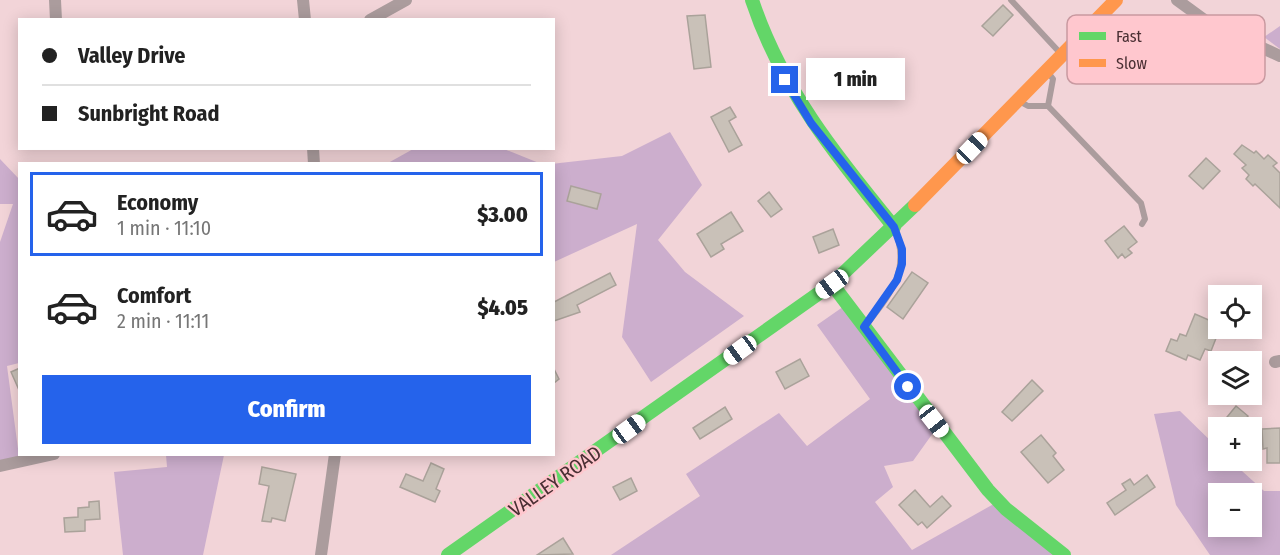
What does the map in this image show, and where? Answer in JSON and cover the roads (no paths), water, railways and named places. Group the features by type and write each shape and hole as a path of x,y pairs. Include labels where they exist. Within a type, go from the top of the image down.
{"main road":[{"path":"752,0 768,47 793,96 811,123 894,227"},
{"name":"VALLEY ROAD","path":"1101,15 1116,0"},
{"name":"VALLEY ROAD","path":"448,555 555,482 832,284 894,227 1067,50"},
{"path":"832,284 988,490 1006,509 1064,555"}],"street":[{"path":"55,0 56,18"},
{"path":"303,0 305,18"},
{"path":"374,18 406,0"},
{"path":"1177,0 1198,15"},
{"path":"1265,49 1280,56"},
{"path":"0,466 45,456"},
{"path":"321,555 335,456"}],"lane":[{"path":"1011,0 1062,55"},
{"path":"1047,71 1053,79 1048,106"},
{"path":"1018,100 1028,106 1048,106 1141,203 1145,219 1142,224"},
{"path":"864,327 888,297 902,264 902,249 894,227"}]}
